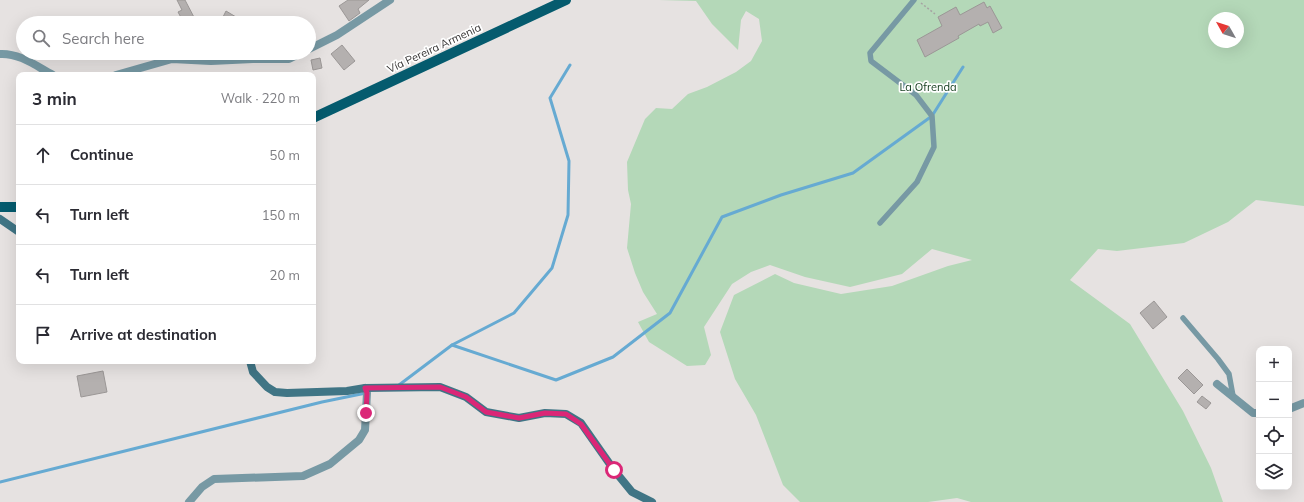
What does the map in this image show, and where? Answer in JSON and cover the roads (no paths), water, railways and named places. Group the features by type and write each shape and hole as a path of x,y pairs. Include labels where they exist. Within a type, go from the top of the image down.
{"main road":[{"name":"Vía Pereira Armenia","path":"316,117 566,0"},
{"path":"0,207 16,207"}],"street":[{"path":"316,46 337,35 390,0"},
{"path":"0,54 10,53 16,56"},
{"path":"27,60 48,72"},
{"path":"126,72 168,60"},
{"path":"192,60 233,60"},
{"path":"0,219 16,230"},
{"path":"251,364 253,372 267,387 275,392 287,393 347,391 365,388 440,387 466,397 486,412 519,418 545,413 566,414 581,424 632,492 652,502"},
{"path":"1217,384 1253,413 1256,413"},
{"path":"189,502 202,487 214,479 303,476 330,464 359,440 365,430 367,393 365,388"},
{"path":"1292,408 1304,402"}],"lane":[{"path":"880,223 917,182 934,147 932,116 916,95 871,61 870,53 915,0"},
{"path":"1183,318 1229,374 1233,396"}],"waterway":[{"path":"399,385 452,345 514,313 552,268 568,215 569,161 550,98 570,65"},
{"path":"452,345 556,380 613,357 670,313 722,217 781,195 853,173 932,116 963,67"},
{"path":"0,482 322,402 366,393"}],"park label":[{"name":"La Ofrenda","path":"928,87"}]}
